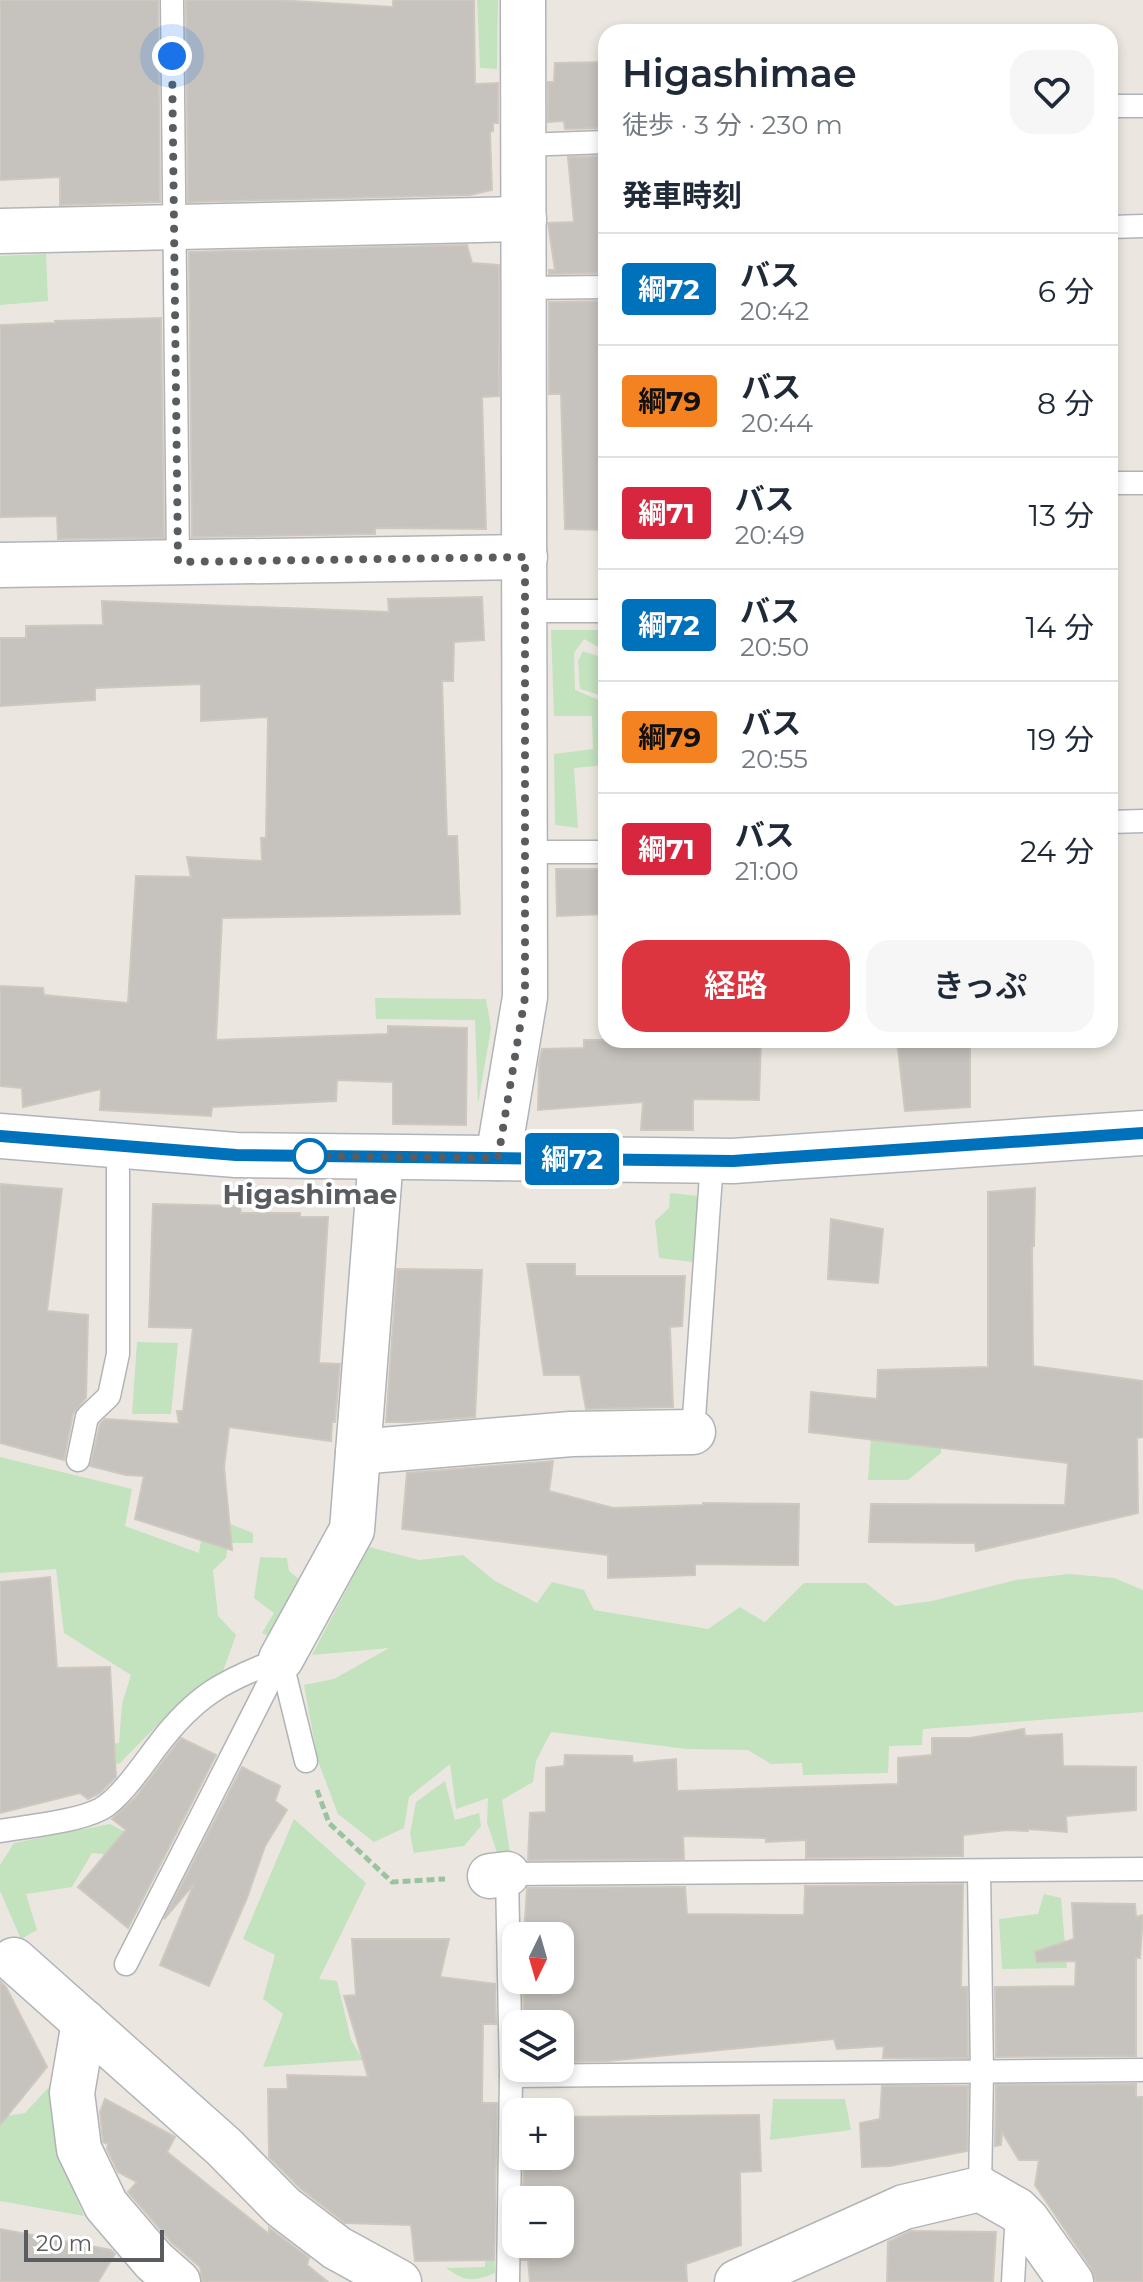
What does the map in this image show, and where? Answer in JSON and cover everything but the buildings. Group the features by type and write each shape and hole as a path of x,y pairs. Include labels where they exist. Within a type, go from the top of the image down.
{"street":[{"path":"498,1158 525,997 523,0"},
{"path":"0,231 524,219"},
{"path":"0,565 525,557"},
{"path":"0,1136 236,1155 733,1161 1143,1133"},
{"path":"281,1659 352,1530 381,1157"},
{"path":"358,1452 571,1434 693,1432"},
{"path":"14,1960 224,2147 283,2207 337,2248 399,2282"},
{"path":"84,2022 72,2093 79,2149 106,2205 154,2261 178,2282"},
{"path":"737,2282 904,2207 980,2189 1017,2210 1027,2220 1071,2282"}],"lane":[{"path":"172,0 178,562"},
{"path":"1118,106 1143,106"},
{"path":"523,145 598,142"},
{"path":"1118,227 1143,226"},
{"path":"524,288 598,287"},
{"path":"1118,483 1143,483"},
{"path":"525,611 598,611"},
{"path":"1118,822 1143,821"},
{"path":"525,852 598,852"},
{"path":"78,1460 87,1417 109,1396 118,1354 118,1146"},
{"path":"693,1432 712,1161"},
{"path":"281,1659 306,1761"},
{"path":"0,1831 88,1815 105,1807 140,1770 192,1704 237,1675 281,1659"},
{"path":"126,1964 281,1659"},
{"path":"507,2010 499,1875 1143,1869"},
{"path":"979,1872 980,2189"},
{"path":"574,2075 1141,2070"},
{"path":"508,2282 511,2082"},
{"path":"1013,2282 1017,2210"}],"path":[{"path":"306,1761 329,1823 392,1882 499,1875"}],"green space":[{"path":"477,0 498,0 497,69 480,68"},
{"path":"46,254 48,301 0,305 0,256"},
{"path":"551,630 598,630 598,647 584,639 574,653 575,690 598,700 598,766 574,768 578,828 555,825 554,754 593,749 592,716 554,716"},
{"path":"583,651 598,656 598,695 580,689 578,661"},
{"path":"375,998 486,999 491,1028 478,1104 475,1020 376,1019"},
{"path":"670,1193 699,1196 693,1262 659,1258 655,1221 669,1208"},
{"path":"137,1342 178,1343 171,1414 132,1414"},
{"path":"871,1438 941,1439 941,1453 908,1480 868,1480"},
{"path":"0,1457 132,1489 125,1526 199,1553 205,1514 253,1533 253,1543 228,1543 226,1558 213,1570 218,1616 236,1635 223,1671 185,1697 119,1764 97,1757 54,1751 119,1743 122,1704 131,1675 64,1633 56,1569 0,1573"},
{"path":"369,1547 419,1560 463,1555 495,1581 537,1603 552,1582 584,1590 594,1610 708,1629 740,1607 765,1622 804,1583 866,1583 895,1606 932,1601 1016,1580 1069,1574 1114,1578 1143,1590 1143,1712 923,1729 922,1745 889,1746 888,1773 803,1775 802,1763 771,1764 748,1750 687,1749 551,1732 536,1761 533,1782 502,1800 511,1860 500,1861 487,1823 488,1798 456,1809 450,1764 409,1797 404,1828 374,1842 338,1814 318,1761 304,1685 334,1679 389,1648 312,1655"},
{"path":"260,1557 287,1558 289,1571 304,1583 281,1642 262,1633 274,1613 254,1598"},
{"path":"445,1781 455,1820 479,1813 481,1826 464,1846 414,1853 410,1834 416,1802"},
{"path":"294,1819 366,1883 319,1979 337,1981 351,2040 363,2060 263,2067 283,2014 263,1999 275,1955 243,1939"},
{"path":"110,1824 139,1839 130,1857 92,1853 72,1887 26,1894 37,1930 21,1939 0,1891 0,1865 14,1843"},
{"path":"1044,1894 1061,1898 1067,1968 1002,1969 999,1919 1038,1914"},
{"path":"49,2087 60,2135 63,2167 84,2216 0,2201 0,2117 25,2113"},
{"path":"773,2099 845,2099 851,2130 770,2140"},
{"path":"484,2209 493,2215 495,2273 475,2279 464,2278 446,2268 485,2267"}],"bus line":[{"name":"綱72","path":"0,1136 236,1155 733,1161 1143,1133"}],"place":[{"name":"Higashimae","path":"310,1156"}],"route":[{"path":"172,56 178,562 525,557 525,997 498,1158 310,1156"}]}
